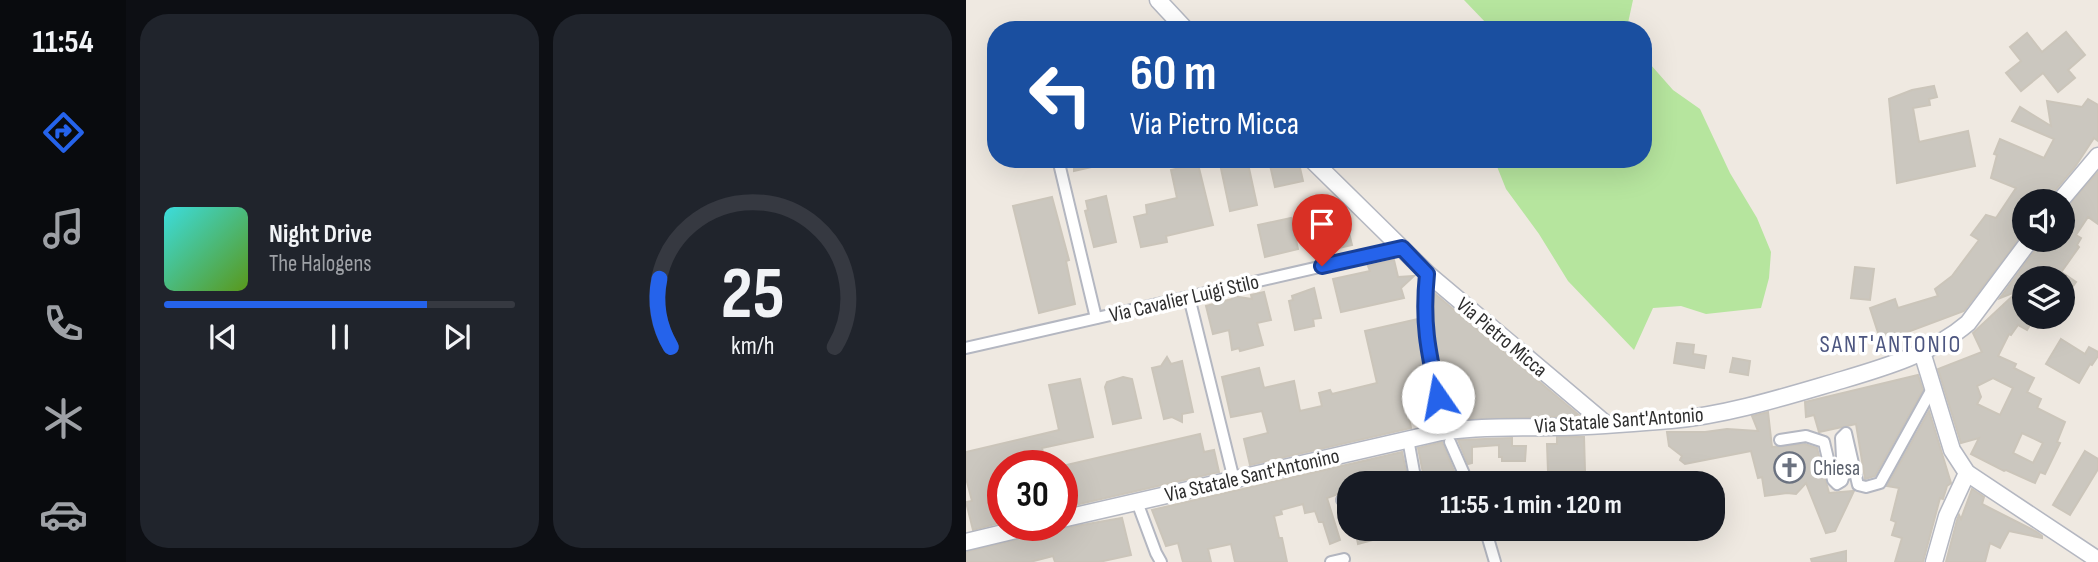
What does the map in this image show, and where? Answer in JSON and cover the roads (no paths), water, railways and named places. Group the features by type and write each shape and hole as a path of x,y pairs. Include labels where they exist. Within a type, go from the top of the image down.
{"street":[{"path":"1158,0 1178,21"},
{"path":"2070,189 2098,156"},
{"path":"1060,168 1096,318"},
{"name":"Via Pietro Micca","path":"1320,168 1427,274 1606,424"},
{"name":"Via Cavalier Luigi Stilo","path":"966,348 1402,248"},
{"name":"Via Statale Sant'Antonio","path":"1449,434 1696,416 1769,400 1863,374 1922,352 1957,332 1968,323 2021,252"},
{"path":"1427,274 1425,334 1443,414"},
{"path":"1189,297 1234,480"},
{"path":"1922,352 1952,450 1967,473 2098,560"},
{"path":"1780,440 1805,436 1824,442 1833,480 1837,484 1842,481 1841,438 1846,433 1858,485 1863,487 1880,482 1895,460 1932,389"},
{"path":"1449,434 1463,471"},
{"name":"Via Statale Sant'Antonino","path":"1078,515 1408,439 1449,434"},
{"path":"1408,439 1413,471"},
{"path":"1934,562 1947,516 1967,473"},
{"path":"1137,502 1161,562"},
{"path":"966,542 987,537"},
{"path":"1489,541 1495,562"},
{"path":"1331,562 1344,559"}],"place":[{"name":"Chiesa","path":"1790,468"}],"district":[{"name":"SANT'ANTONIO","path":"1891,344"}]}
